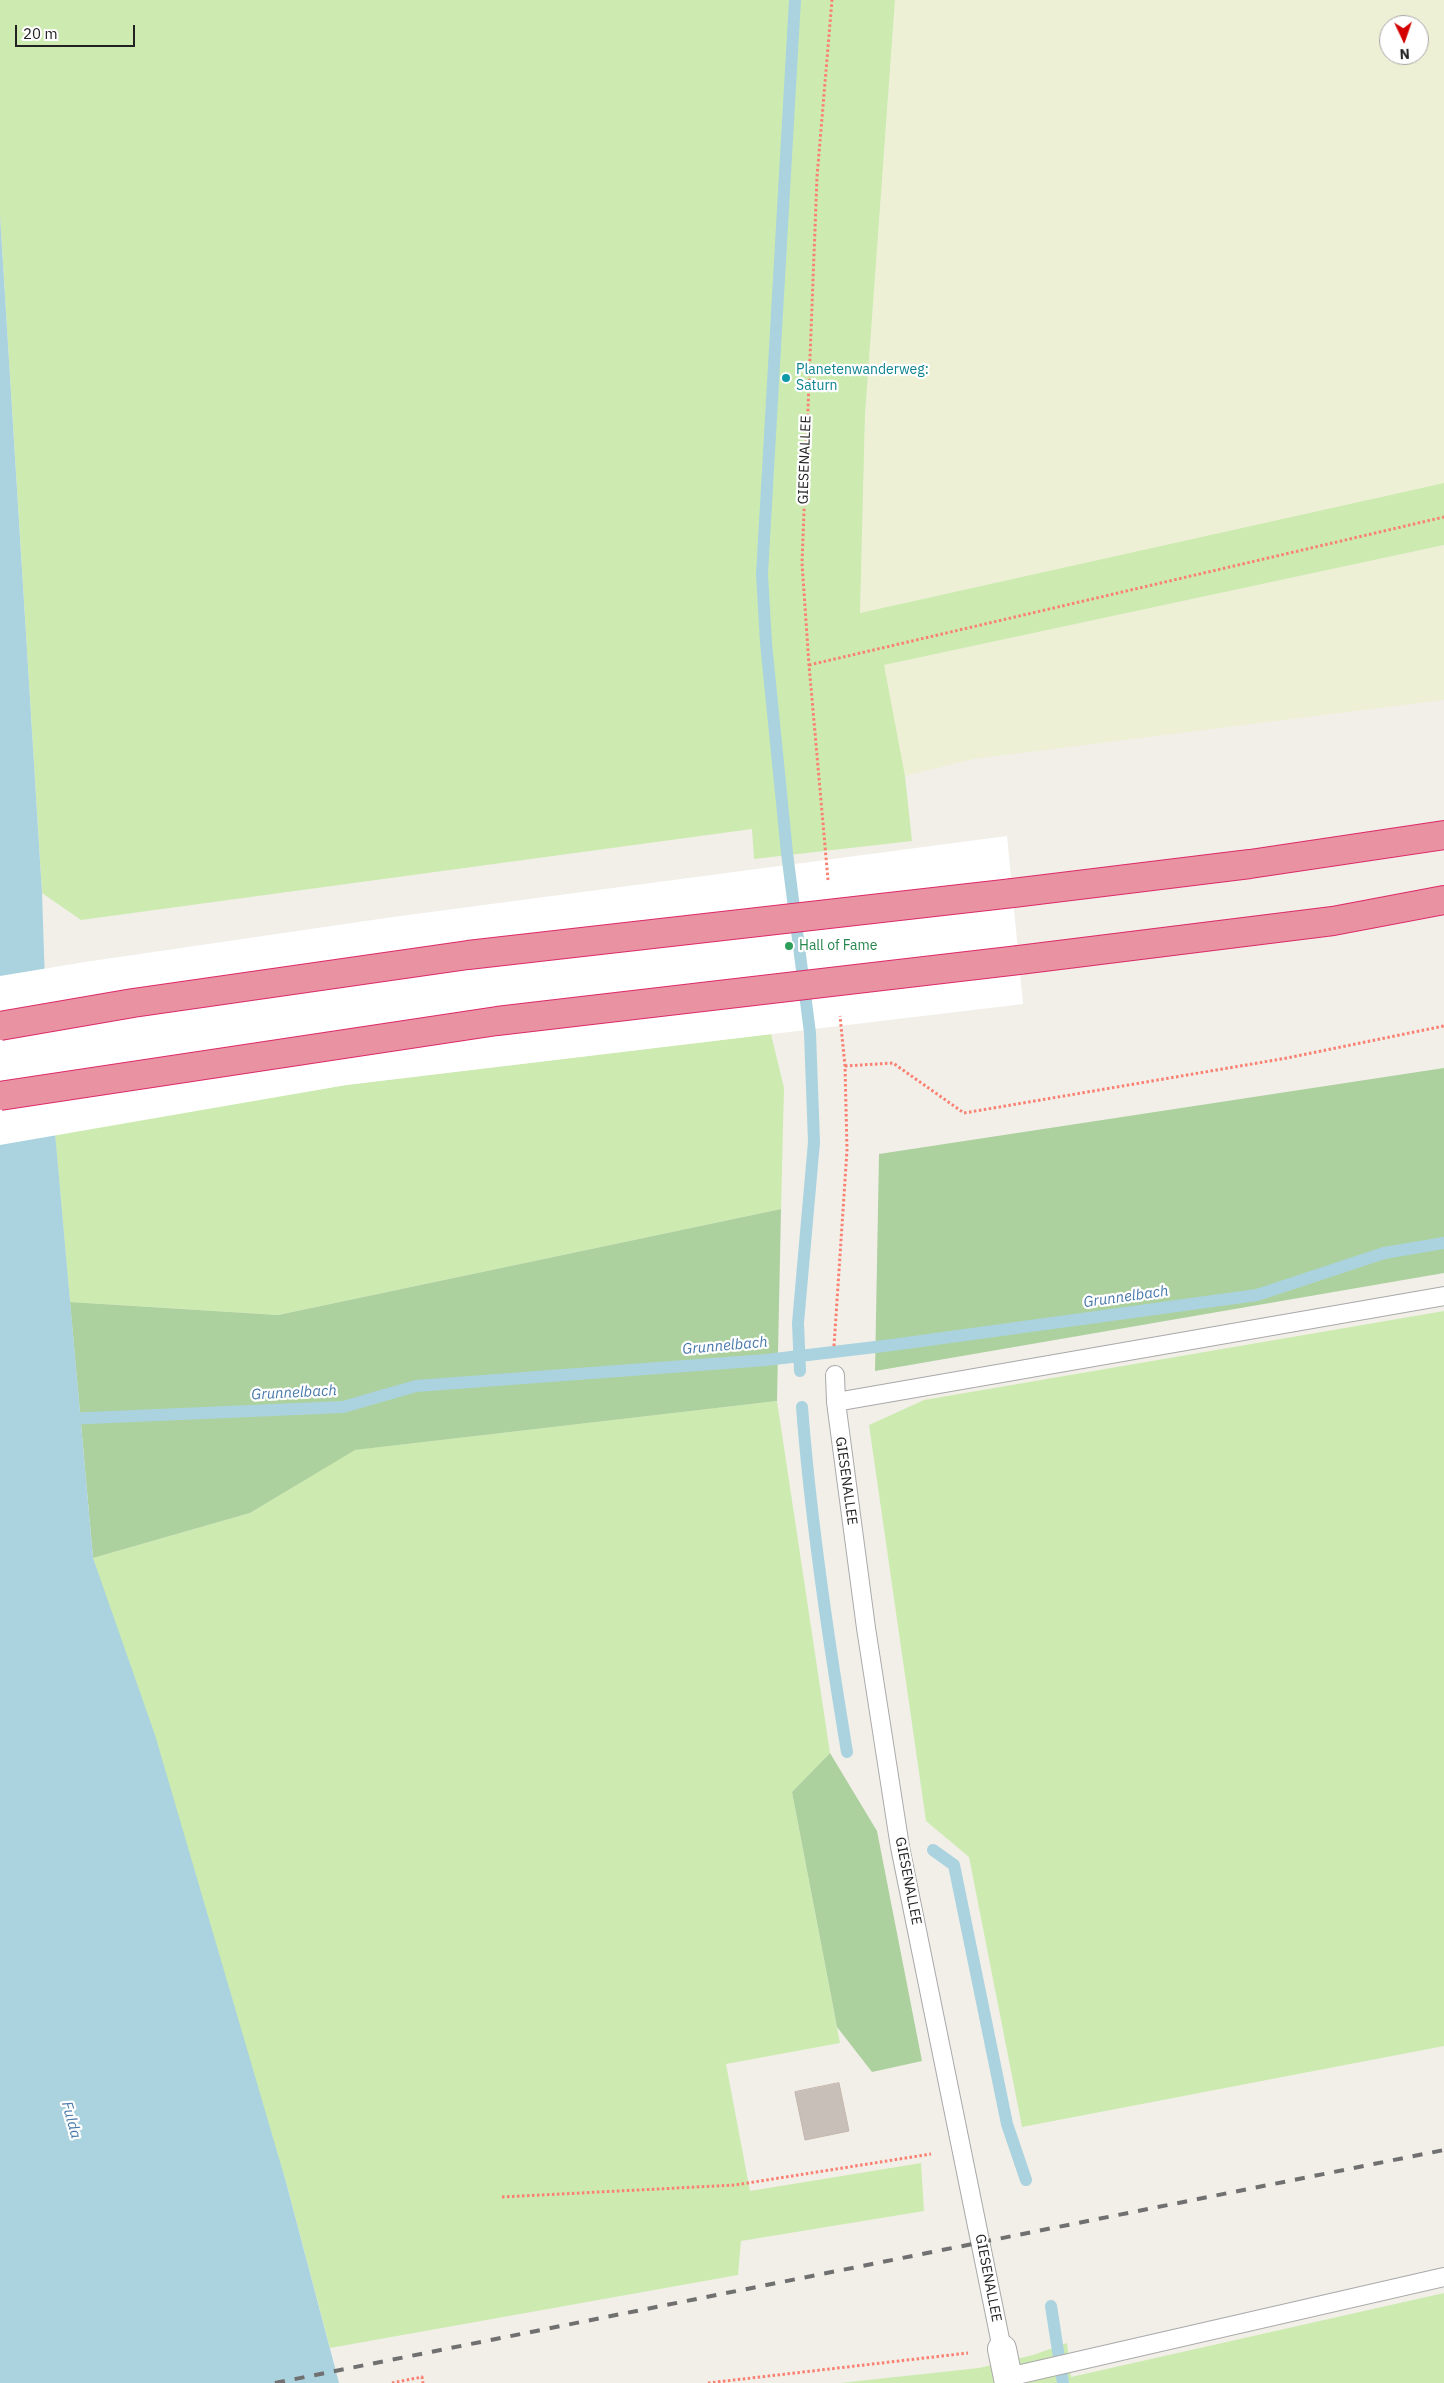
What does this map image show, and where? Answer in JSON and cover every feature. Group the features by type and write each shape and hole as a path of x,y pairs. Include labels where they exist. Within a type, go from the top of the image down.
{"highway":[{"path":"0,1026 142,1002 468,955 1250,864 1444,834"},
{"path":"0,1096 497,1021 1333,921 1444,900"}],"street":[{"name":"GIESENALLEE","path":"1002,2349 1009,2380"}],"lane":[{"path":"836,1402 1444,1296"},
{"name":"GIESENALLEE","path":"835,1375 836,1402 866,1628 900,1847 1002,2349"},
{"path":"1009,2380 1075,2361 1444,2277"}],"path":[{"name":"GIESENALLEE","path":"826,859 802,563 817,177 832,0"},
{"path":"809,665 1444,517"},
{"path":"845,1066 893,1063 964,1113 1287,1058 1444,1026"},
{"path":"834,1341 847,1150 845,1066 842,1032"},
{"path":"502,2197 735,2186 962,2150"},
{"path":"708,2383 1002,2349"},
{"path":"392,2383 422,2377 423,2383"}],"green space":[{"path":"0,0 895,0 865,415 860,613 1444,483 1444,545 884,665 905,776 912,841 754,859 752,829 81,920 42,893 0,215"},
{"path":"895,0 1444,0 1444,483 860,613 865,415"},
{"path":"1444,545 1444,700 974,759 905,776 883,665"},
{"path":"771,1034 784,1088 781,1209 278,1315 70,1302 55,1134 346,1085"},
{"path":"1444,1068 1444,1273 875,1371 879,1154"},
{"path":"781,1209 777,1401 355,1450 250,1513 93,1558 70,1302 278,1315"},
{"path":"1444,1311 1444,2046 1022,2127 969,1857 926,1821 869,1425 924,1400"},
{"path":"777,1401 830,1753 792,1792 840,2043 726,2064 750,2191 921,2163 924,2211 741,2241 738,2275 330,2348 286,2182 93,1558 250,1513 354,1450"},
{"path":"830,1753 877,1831 922,2061 872,2072 837,2027 792,1792"},
{"path":"1444,2293 1444,2383 840,2383 979,2368 1033,2355 1067,2343 1071,2377"}],"water":[{"name":"Fulda","path":"0,215 42,893 47,1043 93,1558 155,1735 286,2182 339,2383 0,2383"}],"pier":[{"path":"1007,836 1023,1004 346,1085 0,1145 0,976 393,917"}],"building":[{"path":"839,2083 849,2131 805,2140 795,2092"}],"waterway":[{"path":"795,0 762,574 766,643 787,853 810,1033 814,1142 798,1323 800,1371"},
{"name":"Grunnelbach","path":"65,1419 343,1407 416,1386 766,1360 892,1345 1257,1295 1384,1253 1444,1243"},
{"path":"802,1407 821,1581 847,1752"},
{"path":"933,1850 954,1865 1007,2124 1026,2180"},
{"path":"1051,2306 1063,2383"}],"railway":[{"path":"275,2383 1444,2150"}],"place":[{"name":"Planetenwanderweg: Saturn","path":"786,378"},
{"name":"Hall of Fame","path":"789,946"}]}
